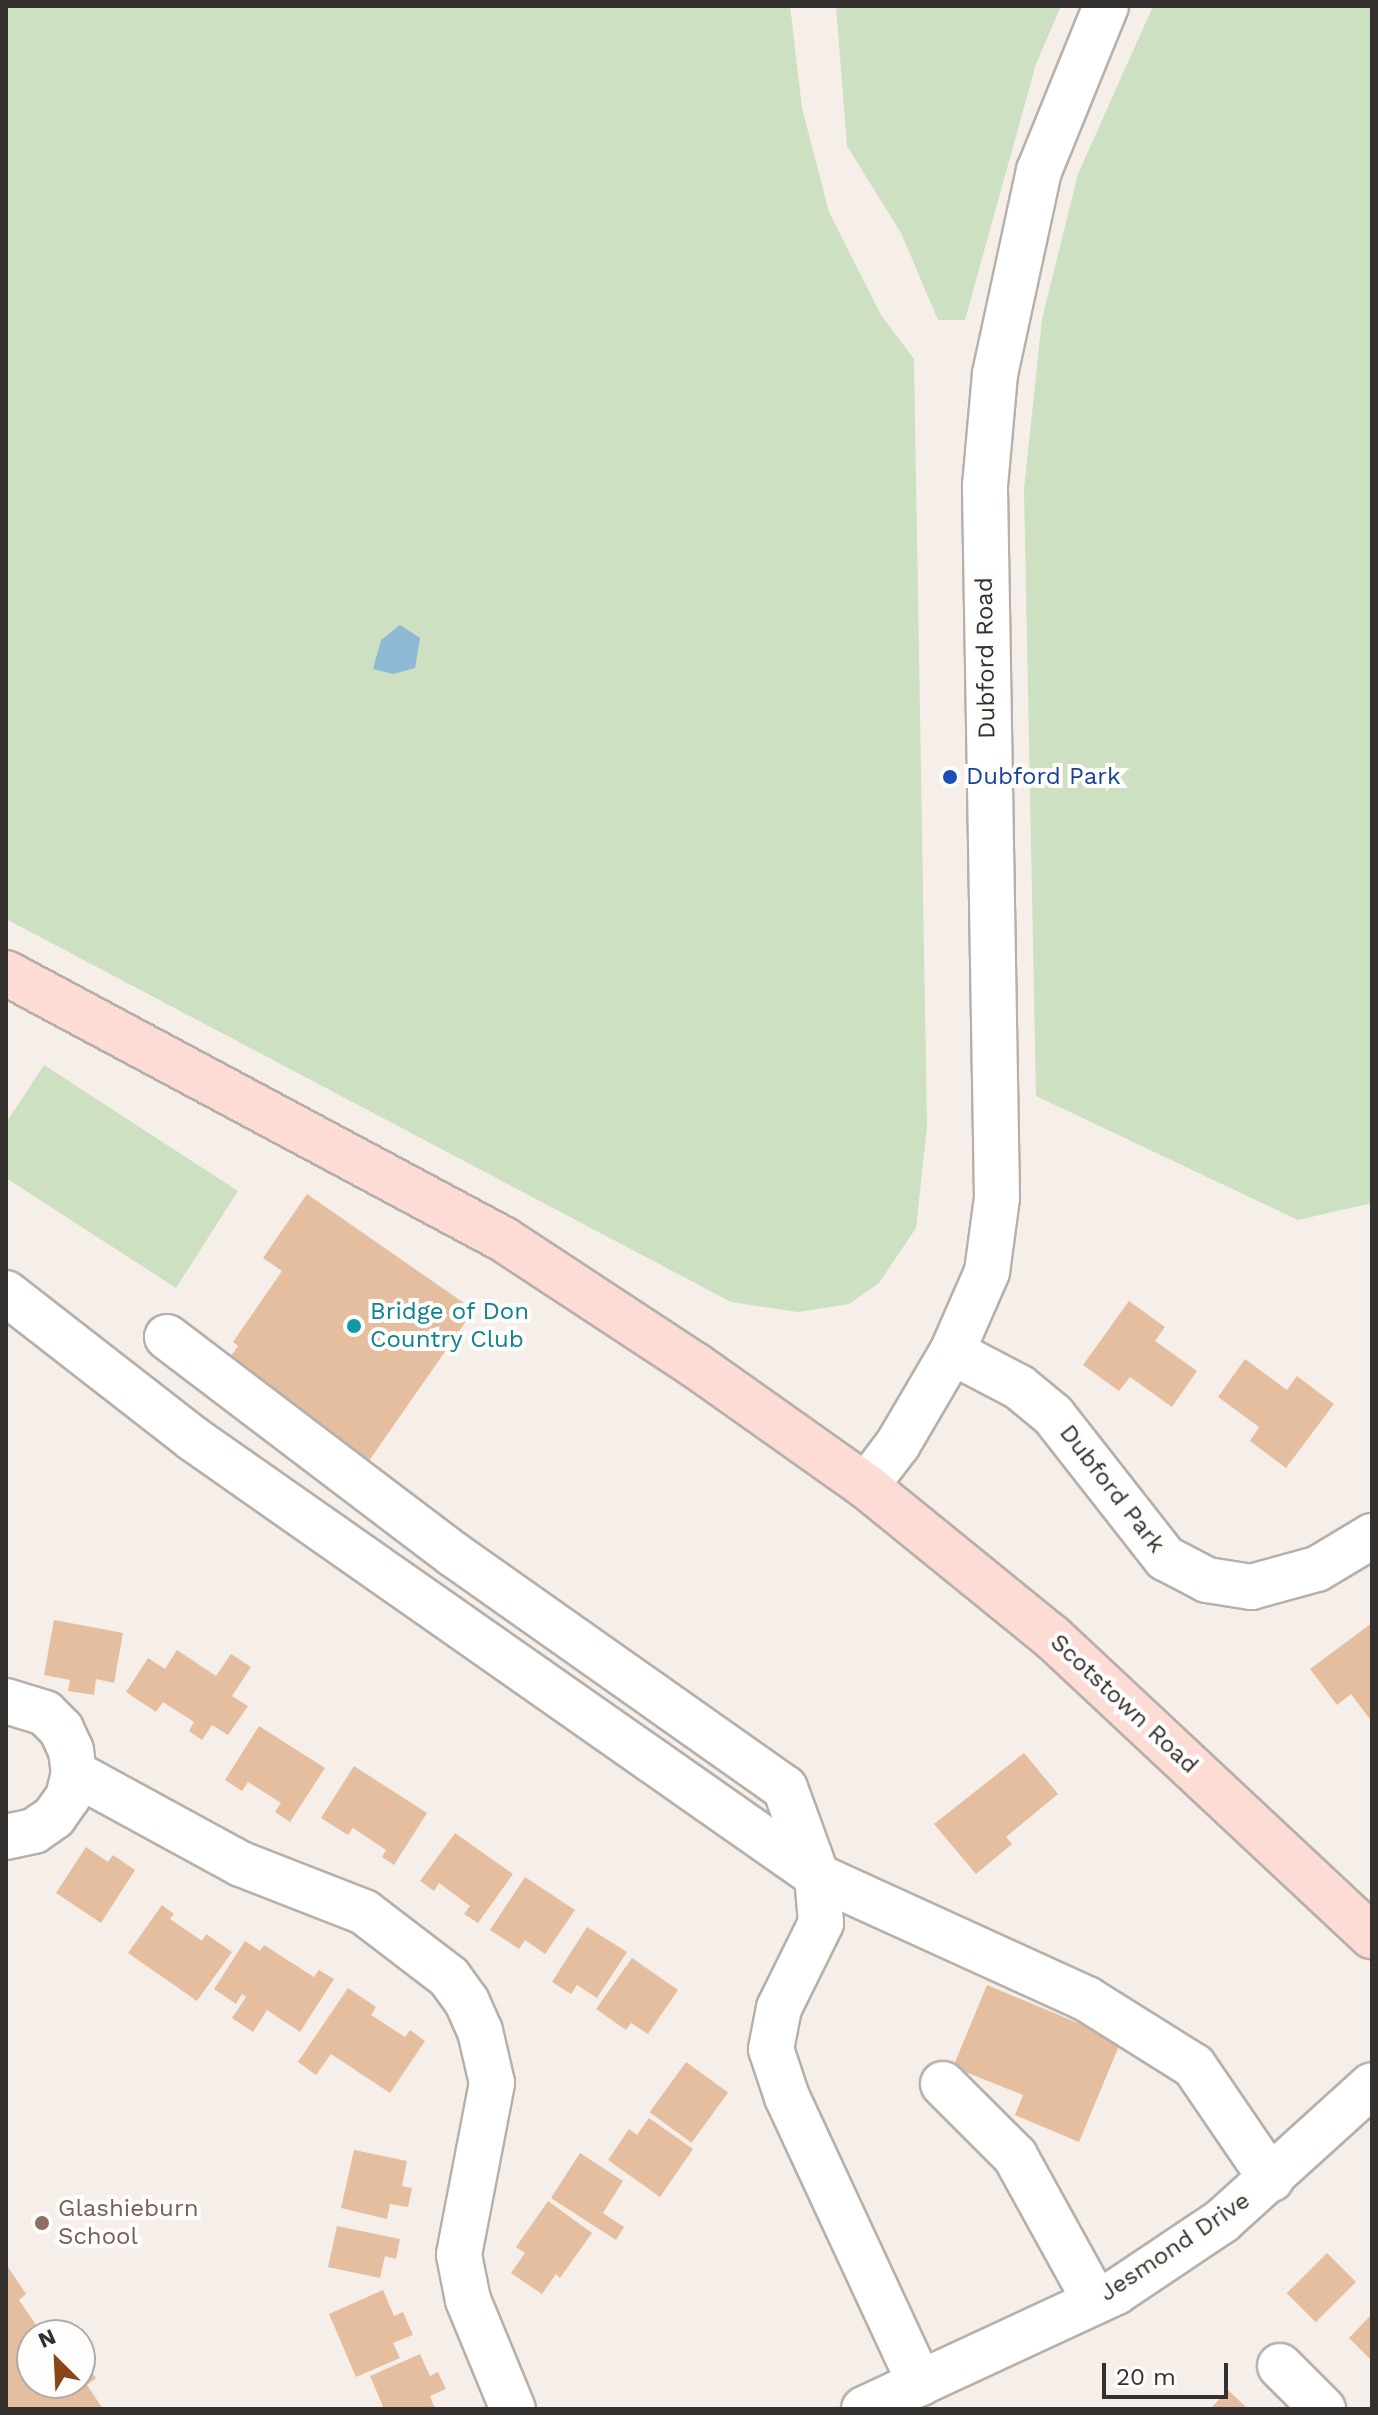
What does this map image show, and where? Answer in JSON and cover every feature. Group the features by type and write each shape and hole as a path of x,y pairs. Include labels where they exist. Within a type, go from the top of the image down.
{"main road":[{"name":"Scotstown Road","path":"6,973 503,1239 650,1334 866,1486 1052,1637 1372,1936"}],"street":[{"name":"Dubford Road","path":"866,1486 898,1444 952,1352 987,1272 997,1198 985,501 995,374 1039,171 1106,6"},
{"path":"6,1293 192,1438 817,1876 1087,1999 1194,2066 1271,2179"},
{"path":"167,1337 368,1488 775,1778 791,1801 817,1876 821,1923 779,2008 771,2049 787,2097 936,2390"},
{"name":"Dubford Park","path":"952,1352 1019,1387 1053,1415 1165,1558 1207,1580 1251,1587 1317,1569 1372,1536"},
{"path":"6,1701 45,1713 61,1729 71,1750 74,1773 68,1797 54,1817 34,1831 6,1837"},
{"path":"74,1773 241,1864 364,1912 449,1977 467,2002 480,2031 492,2083 459,2255 468,2300 513,2409"},
{"path":"943,2084 1015,2156 1095,2301"},
{"name":"Jesmond Drive","path":"864,2409 936,2390 1095,2301 1222,2221 1372,2085"},
{"path":"1280,2366 1323,2409"}],"green space":[{"path":"6,6 790,6 802,108 829,212 881,315 914,359 927,1127 916,1228 879,1283 849,1304 798,1312 731,1302 6,919"},
{"path":"836,6 1061,6 1036,64 965,320 938,320 901,233 847,146"},
{"path":"1153,6 1372,6 1372,1203 1298,1220 1036,1096 1024,489 1042,319 1078,174"},
{"path":"44,1065 238,1191 176,1288 6,1178 6,1123"}],"water":[{"path":"400,625 420,638 415,668 393,674 373,669 381,640"}],"building":[{"name":"Bridge of Don Country Club","path":"307,1194 474,1310 364,1468 222,1369 238,1346 233,1342 282,1271 263,1258"},
{"path":"1129,1301 1165,1327 1155,1341 1197,1371 1172,1407 1130,1377 1119,1391 1083,1365"},
{"path":"1245,1359 1287,1390 1297,1376 1334,1404 1286,1468 1250,1441 1259,1427 1218,1397"},
{"path":"54,1620 123,1633 114,1683 96,1679 94,1695 68,1691 70,1680 44,1675"},
{"path":"1372,1623 1372,1722 1351,1694 1337,1705 1310,1669"},
{"path":"177,1650 216,1676 231,1654 251,1667 232,1696 248,1706 228,1735 212,1725 202,1740 189,1731 194,1722 163,1702 156,1712 126,1692 148,1658 165,1669"},
{"path":"259,1726 325,1768 290,1822 275,1812 281,1803 248,1782 242,1791 225,1780"},
{"path":"1024,1753 1058,1794 1006,1837 1012,1844 976,1874 934,1824"},
{"path":"354,1766 427,1813 394,1865 382,1857 386,1850 353,1828 348,1835 321,1818"},
{"path":"455,1833 513,1874 478,1923 464,1914 470,1906 439,1883 434,1891 420,1881"},
{"path":"86,1847 108,1862 113,1855 135,1870 101,1923 56,1893"},
{"path":"525,1877 575,1910 545,1954 525,1940 519,1949 490,1930"},
{"path":"162,1905 174,1914 170,1919 202,1941 206,1934 232,1952 197,2001 128,1953"},
{"path":"587,1927 627,1952 597,1998 577,1985 571,1994 552,1982"},
{"path":"245,1941 260,1951 264,1945 314,1977 319,1970 334,1979 300,2032 267,2010 253,2032 232,2018 246,1997 242,1994 236,2004 214,1989"},
{"path":"632,1958 678,1990 648,2034 631,2023 626,2030 596,2009"},
{"path":"987,1985 1121,2041 1079,2142 1015,2115 1023,2095 953,2067"},
{"path":"348,1988 376,2007 371,2015 405,2037 410,2030 425,2041 390,2093 331,2054 316,2075 298,2062"},
{"path":"686,2062 728,2093 692,2143 650,2112"},
{"path":"649,2118 693,2149 660,2197 608,2160 629,2129 637,2135"},
{"path":"354,2150 407,2161 402,2186 412,2188 408,2207 390,2204 387,2219 341,2208"},
{"path":"580,2153 623,2181 603,2213 624,2227 616,2240 551,2198"},
{"path":"548,2201 592,2233 560,2278 556,2274 542,2294 511,2273 525,2253 516,2247"},
{"path":"337,2226 400,2239 396,2259 385,2256 380,2278 328,2267"},
{"path":"1327,2253 1356,2282 1316,2322 1287,2293"},
{"path":"6,2264 26,2294 19,2300 32,2319 16,2319 16,2399 96,2398 103,2409 6,2409"},
{"path":"383,2290 394,2316 403,2312 413,2335 393,2343 400,2358 356,2377 329,2314"},
{"path":"1372,2314 1372,2361 1349,2338"},
{"path":"420,2354 430,2376 438,2372 446,2389 430,2396 435,2409 384,2409 370,2376"},
{"path":"1228,2390 1248,2409 1210,2409"}],"place":[{"name":"Dubford Park","path":"950,777"},
{"name":"Bridge of Don Country Club","path":"354,1326"},
{"name":"Glashieburn School","path":"42,2223"}]}
